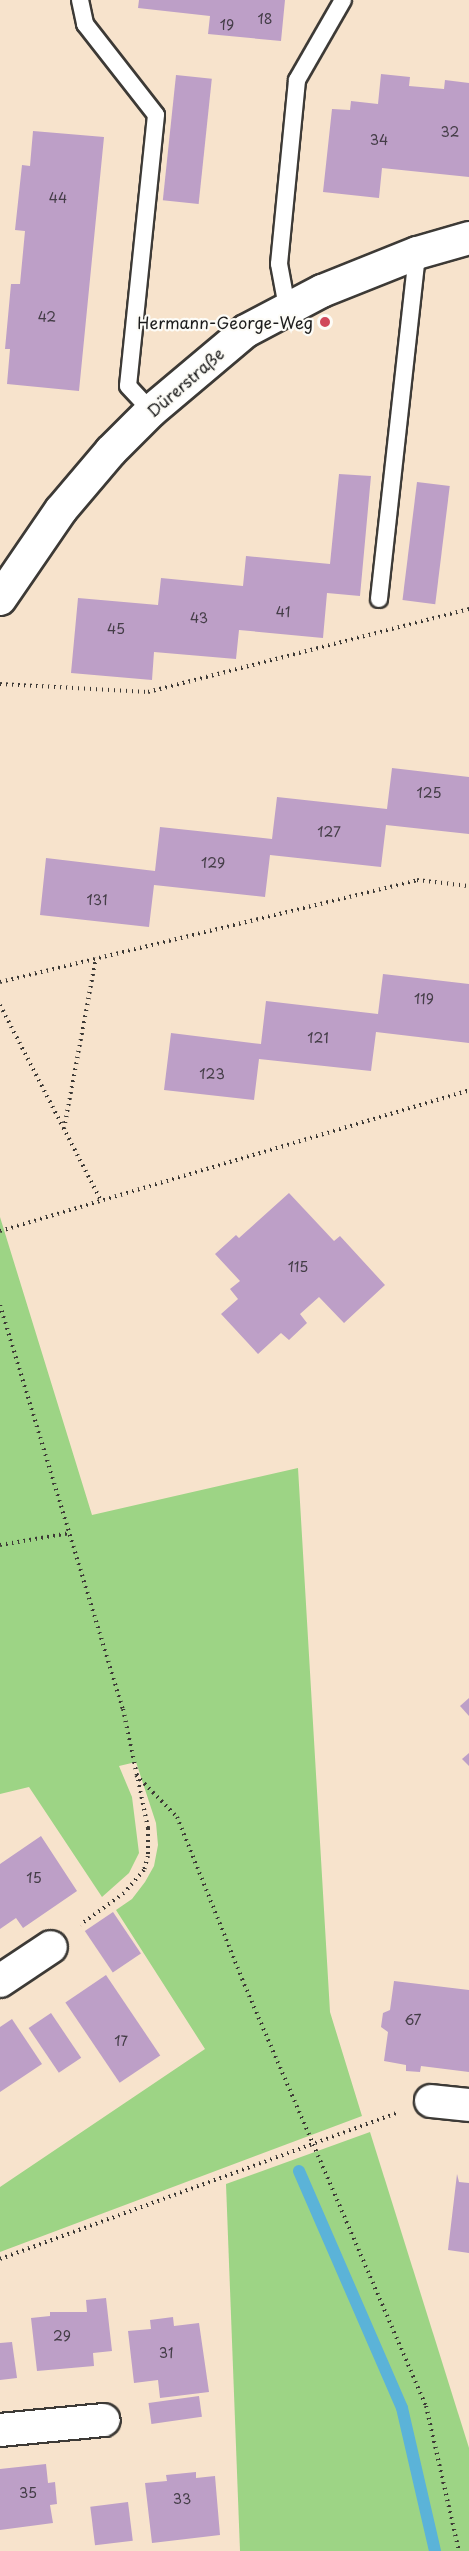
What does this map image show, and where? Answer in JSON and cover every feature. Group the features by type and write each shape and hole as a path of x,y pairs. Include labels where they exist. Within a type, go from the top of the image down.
{"street":[{"name":"Dürerstraße","path":"0,599 60,510 151,411 246,331 287,307 417,253 469,238"},
{"path":"0,1981 51,1947"},
{"path":"431,2101 469,2105"},
{"path":"0,2430 104,2420"}],"lane":[{"path":"80,0 85,24 156,115 128,386 151,411"},
{"path":"287,307 279,264 297,80 343,0"},
{"path":"379,599 417,253"}],"path":[{"path":"0,684 148,692 469,609"},
{"path":"0,982 417,880 469,886"},
{"path":"64,1129 96,958"},
{"path":"0,1005 101,1201"},
{"path":"0,1231 469,1090"},
{"path":"0,1305 123,1709 148,1828 148,1856 144,1870 124,1893 51,1947"},
{"path":"0,1545 70,1533"},
{"path":"136,1776 177,1817 426,2406 459,2551"},
{"path":"0,2259 431,2101"}],"green space":[{"path":"0,1217 92,1515 298,1468 330,2012 362,2116 0,2252 0,2187 205,2049 116,1910 132,1899 145,1882 154,1866 158,1845 156,1823 136,1762 119,1766 132,1797 139,1853 129,1873 102,1897 29,1787 0,1794"},
{"path":"370,2132 469,2448 469,2551 240,2551 226,2184"}],"building":[{"path":"139,0 285,0 281,41 208,34 210,16 138,8"},
{"path":"381,74 410,77 409,86 444,89 445,80 469,83 469,177 382,168 379,198 323,192 332,109 350,110 351,101 378,104"},
{"path":"176,75 212,79 199,204 163,200"},
{"path":"33,131 104,137 79,391 7,384 10,349 5,349 11,284 20,284 25,231 15,230 22,165 30,166"},
{"path":"339,474 371,476 360,596 327,593 323,638 239,630 236,659 154,652 152,680 71,673 78,598 158,605 161,578 243,586 246,556 330,564"},
{"path":"417,482 450,486 435,604 402,600"},
{"path":"392,768 469,777 469,834 386,825 381,867 270,855 265,897 154,885 149,927 40,915 46,858 155,871 160,827 272,839 277,797 387,809"},
{"path":"383,974 469,984 469,1043 376,1032 371,1071 259,1059 254,1100 164,1090 171,1033 261,1044 266,1001 378,1014"},
{"path":"289,1193 334,1241 340,1236 385,1285 344,1323 319,1297 300,1314 307,1323 289,1340 281,1333 258,1354 221,1314 238,1299 230,1289 240,1281 215,1254 236,1235 239,1238"},
{"path":"469,1698 469,1716 460,1706"},
{"path":"469,1753 469,1766 462,1759"},
{"path":"41,1836 77,1891 23,1928 16,1918 0,1929 0,1864"},
{"path":"113,1912 141,1953 113,1972 85,1931"},
{"path":"106,1975 160,2055 120,2083 65,2002"},
{"path":"394,1981 469,1990 469,2072 421,2066 420,2072 406,2071 406,2065 384,2061 388,2032 381,2027 383,2013 390,2010"},
{"path":"51,2013 81,2058 59,2073 29,2028"},
{"path":"12,2019 42,2064 0,2092 0,2027"},
{"path":"457,2174 459,2182 469,2183 469,2253 448,2250"},
{"path":"106,2298 112,2351 93,2353 94,2366 37,2371 31,2318 50,2316 50,2312 87,2312 86,2300"},
{"path":"173,2317 174,2326 199,2323 209,2392 160,2398 158,2380 134,2383 128,2331 151,2329 150,2320"},
{"path":"12,2342 17,2378 0,2380 0,2343"},
{"path":"199,2396 202,2417 151,2424 148,2403"},
{"path":"46,2464 48,2483 55,2482 57,2504 50,2505 53,2523 0,2530 0,2469"},
{"path":"196,2472 196,2478 215,2476 220,2535 152,2543 145,2483 167,2481 166,2475"},
{"path":"128,2502 133,2541 95,2545 90,2507"}],"waterway":[{"path":"299,2171 402,2408 435,2551"}],"place":[{"name":"Hermann-George-Weg","path":"325,322"}]}
